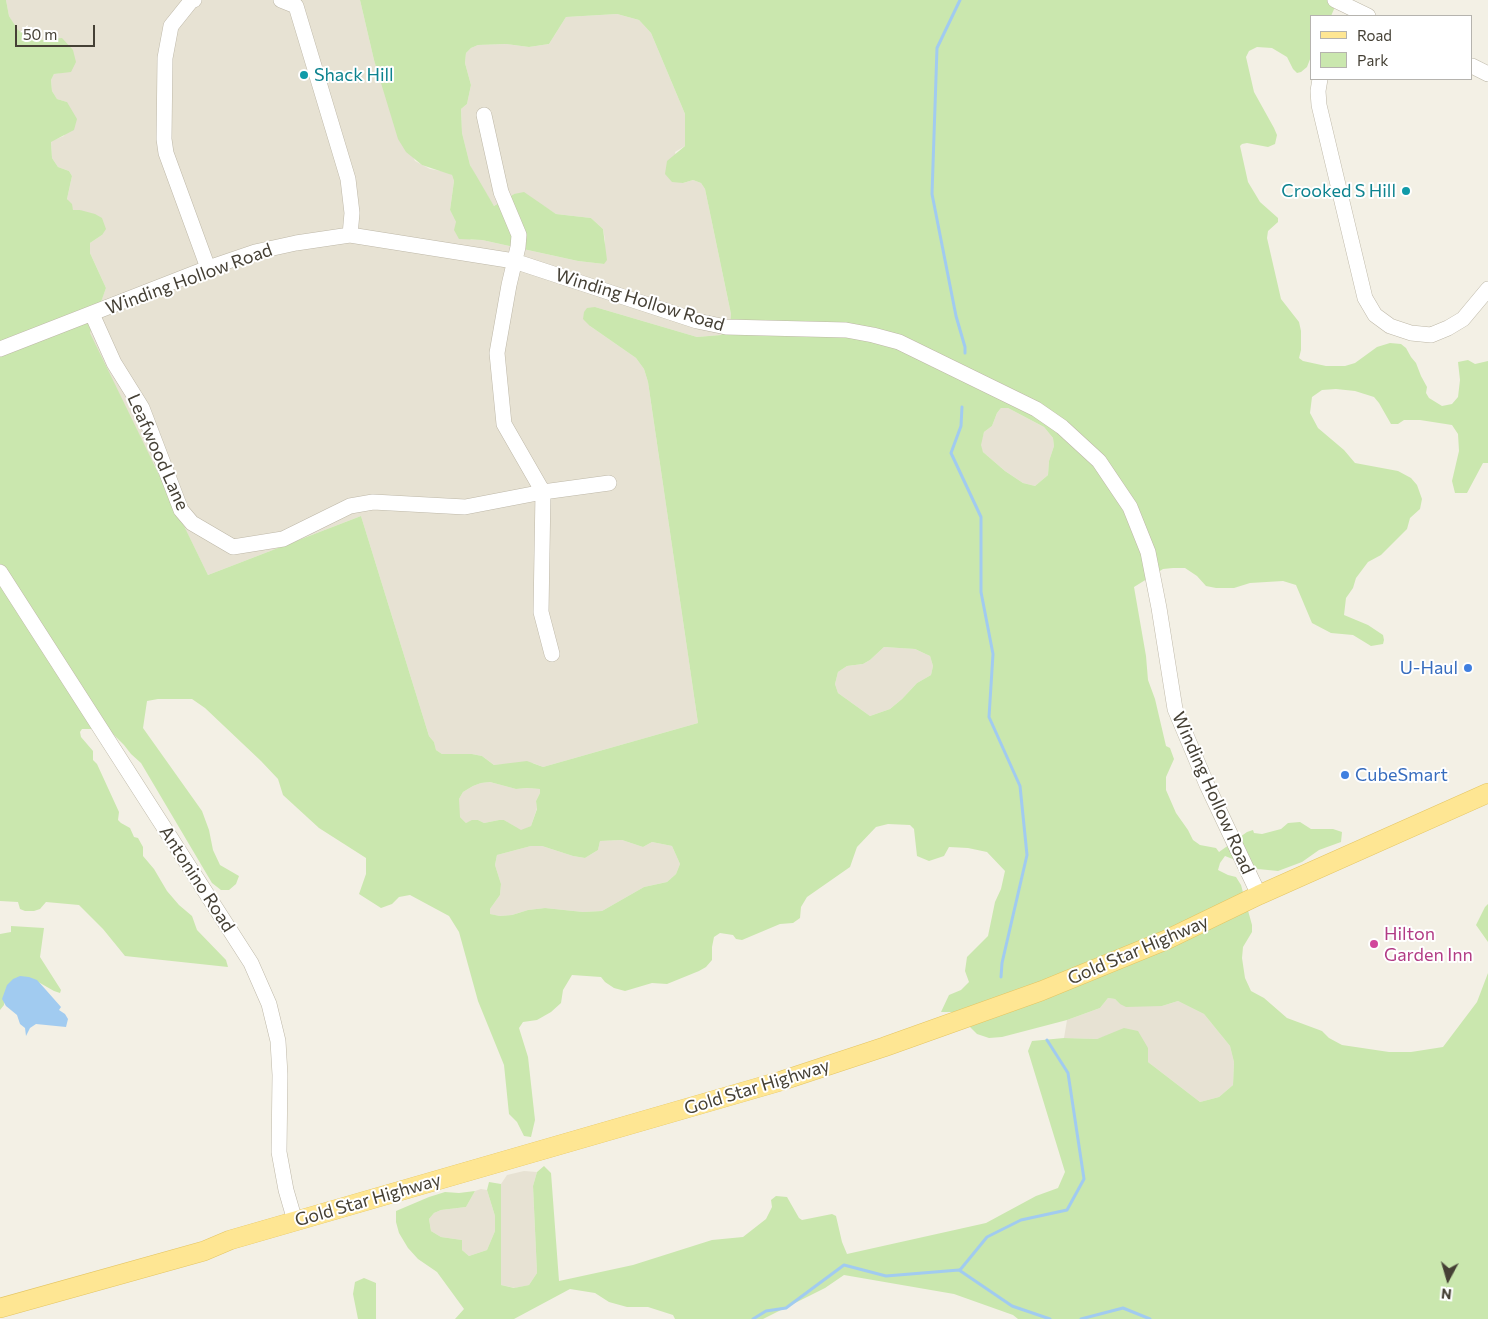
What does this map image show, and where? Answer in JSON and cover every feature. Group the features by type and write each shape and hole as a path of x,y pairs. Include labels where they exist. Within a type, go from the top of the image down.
{"main road":[{"name":"Gold Star Highway","path":"0,1308 204,1251 230,1240 772,1084 875,1050 1050,987 1166,940 1259,895 1488,793"}],"street":[{"path":"194,0 191,1 171,26 165,58 164,139 166,153 208,268"},
{"path":"281,0 296,6 346,170 352,212 350,235"},
{"path":"1335,0 1352,13"},
{"path":"1473,66 1488,74"},
{"path":"1320,80 1318,91 1324,124 1365,298 1375,315 1390,326 1410,333 1431,335 1463,319 1488,288"},
{"path":"484,115 501,192 519,235 498,353 504,424 542,492 541,612 552,654"},
{"name":"Winding Hollow Road","path":"0,349 208,268 255,252 296,243 350,235 514,261 697,321 726,327 846,330 899,342 1036,409 1062,427 1099,461 1130,507 1148,552 1175,709 1207,785 1259,895"},
{"name":"Leafwood Lane","path":"92,314 114,363 142,408 181,510 192,523 233,547 283,539 350,506 365,503 466,507 542,492 609,483"},
{"name":"Antonino Road","path":"0,572 251,963 268,1004 278,1041 280,1075 279,1152 286,1190 295,1221"}],"shaded area":[{"path":"6,0 360,0 374,60 415,161 430,169 447,172 452,175 454,181 450,210 456,222 471,240 482,240 578,261 604,264 605,240 603,229 591,218 556,214 545,207 514,194 494,206 470,165 462,133 461,109 467,104 471,85 465,63 466,53 478,45 506,44 529,47 549,44 566,17 617,14 639,20 651,33 685,114 685,146 675,152 683,183 693,180 701,183 705,189 731,314 730,324 721,335 697,337 595,307 590,326 636,358 644,369 648,382 698,723 543,767 533,763 494,765 482,756 442,754 436,750 434,742 429,736 361,516 208,575 89,333 106,288 90,253 90,243 102,235 80,210 73,210 67,199 72,176 69,171 58,167 52,158 51,141 64,136 67,102 57,99 52,91 51,80 54,74 71,71 51,38 41,40 29,37 17,30 9,16"},
{"path":"1001,408 1008,408 1044,427 1053,438 1054,446 1049,461 1048,475 1035,486 1023,483 1005,471 983,452 980,445 984,432 992,426"},
{"path":"884,647 915,649 930,656 933,666 931,675 917,683 890,709 870,716 838,693 835,684 838,672 847,666 863,664"},
{"path":"490,782 516,789 540,789 536,801 537,808 531,826 521,831 504,820 484,823 478,820 466,823 459,816 459,799 463,792 481,783"},
{"path":"622,840 643,847 652,842 672,846 680,864 676,874 667,882 644,887 602,911 583,912 545,908 528,910 512,915 500,916 489,914 490,909 500,895 501,884 495,865 497,855 531,846 542,846 585,858 598,850 600,841"},
{"path":"1108,998 1115,999 1120,1004 1162,1006 1178,1001 1204,1014 1230,1046 1234,1062 1233,1085 1219,1097 1200,1102 1148,1062 1148,1048 1109,1035 1097,1039 1064,1038 1067,1020 1100,1008"},
{"path":"524,1171 537,1172 533,1186 537,1273 529,1285 515,1288 501,1285 501,1184 507,1175"},
{"path":"487,1190 495,1216 495,1231 487,1250 469,1256 462,1250 462,1240 441,1237 431,1231 429,1219 434,1213 441,1210 466,1207 475,1191"}],"green space":[{"path":"0,0 6,0 9,16 18,30 29,37 41,40 62,38 73,50 76,62 71,72 54,74 51,80 52,91 57,99 67,102 77,119 74,130 51,142 52,158 58,167 69,171 72,176 67,199 72,204 73,210 95,214 102,218 106,229 102,235 90,243 90,253 106,288 90,333 208,575 361,516 429,736 434,742 436,750 442,754 482,756 494,765 527,761 543,767 698,723 648,382 644,369 636,358 583,319 587,308 595,307 697,337 721,335 730,324 731,314 705,189 701,183 693,180 683,183 672,182 665,174 667,161 685,146 685,114 651,33 639,20 617,14 566,17 549,44 529,47 506,44 478,45 466,53 465,63 471,85 467,104 461,109 462,133 470,165 494,206 514,194 524,192 556,214 591,218 603,229 607,260 604,264 578,261 482,240 459,239 454,230 456,222 450,210 454,181 452,175 422,165 406,152 398,139 374,60 360,0 1338,0 1331,15 1310,15 1310,59 1307,67 1301,72 1297,73 1287,57 1272,48 1257,47 1249,51 1246,57 1254,92 1277,135 1275,144 1268,147 1247,143 1240,146 1248,182 1260,202 1278,218 1278,222 1268,231 1267,238 1281,299 1299,322 1301,350 1299,358 1303,361 1326,366 1345,366 1355,363 1377,347 1390,343 1401,344 1416,363 1427,387 1426,393 1429,398 1442,406 1452,404 1458,397 1460,380 1458,362 1468,360 1475,364 1488,361 1488,463 1483,463 1467,493 1455,493 1452,481 1459,451 1458,434 1452,425 1420,420 1404,420 1398,424 1391,424 1374,397 1355,391 1322,390 1312,397 1310,413 1318,428 1344,450 1355,463 1398,471 1411,478 1417,485 1422,499 1420,509 1410,518 1407,529 1381,555 1368,562 1356,578 1353,588 1346,598 1344,615 1368,625 1383,635 1383,644 1371,646 1353,635 1331,633 1312,623 1296,585 1283,581 1250,583 1234,588 1216,588 1206,586 1197,576 1185,568 1173,568 1163,569 1134,587 1146,656 1148,680 1155,699 1166,746 1170,748 1174,759 1166,777 1166,790 1176,813 1193,840 1200,845 1216,848 1219,852 1247,832 1253,830 1254,833 1262,834 1281,829 1288,823 1300,822 1311,829 1333,829 1342,832 1341,842 1319,850 1302,862 1278,871 1258,869 1225,856 1220,863 1218,870 1236,877 1241,885 1252,925 1252,932 1243,947 1242,958 1245,978 1251,991 1264,998 1287,1018 1322,1031 1329,1038 1342,1045 1389,1052 1411,1052 1443,1047 1477,1002 1488,973 1488,1319 1018,1319 1013,1315 954,1294 844,1275 825,1288 763,1319 675,1319 673,1315 648,1307 627,1307 609,1302 595,1293 570,1289 514,1319 455,1319 464,1309 437,1272 418,1259 408,1248 399,1233 396,1222 396,1211 445,1192 475,1191 466,1207 441,1210 434,1213 429,1219 431,1231 441,1237 462,1240 462,1250 469,1256 487,1250 495,1231 495,1216 487,1190 489,1182 501,1184 501,1285 514,1288 529,1285 537,1273 533,1186 537,1172 544,1166 551,1173 559,1281 633,1265 712,1240 743,1237 766,1219 772,1207 771,1200 776,1196 787,1197 802,1220 832,1214 836,1216 847,1254 986,1223 1036,1196 1058,1188 1065,1172 1028,1051 1032,1041 1064,1038 1097,1039 1124,1028 1138,1031 1148,1048 1148,1062 1200,1102 1219,1097 1233,1085 1234,1062 1230,1046 1204,1014 1178,1001 1162,1006 1126,1007 1115,999 1108,998 1100,1008 1067,1020 1002,1037 989,1038 977,1034 955,1012 941,1012 949,995 961,990 969,982 965,971 967,957 988,936 995,902 1001,889 1005,871 987,852 968,848 949,847 944,856 929,861 917,856 914,829 910,825 888,824 876,827 857,847 850,867 807,897 801,907 800,918 793,923 780,924 742,940 736,939 733,935 720,933 714,937 712,960 699,971 667,984 652,983 625,991 614,988 601,977 572,975 563,990 561,1003 551,1012 537,1020 523,1022 519,1028 528,1057 535,1120 531,1137 524,1136 517,1122 509,1114 504,1065 478,1001 459,932 449,916 410,895 399,897 392,904 381,908 359,894 366,874 366,858 319,828 283,795 278,779 261,761 205,708 192,699 158,699 147,701 143,728 202,811 209,830 213,850 220,865 239,876 236,884 229,890 221,890 212,883 141,763 108,729 82,729 80,732 81,737 93,751 93,760 97,764 119,812 118,820 130,828 134,837 138,838 143,847 143,856 154,869 167,891 192,916 197,930 226,960 228,967 125,956 103,929 79,905 46,902 40,909 25,911 20,909 18,902 0,901","holes":["1001,408 1008,408 1044,427 1053,438 1054,446 1049,461 1048,475 1035,486 1023,483 1005,471 983,452 981,445 984,432 992,426","884,647 915,649 930,656 933,666 931,675 917,683 890,709 870,716 838,693 835,684 838,672 847,666 863,664","490,782 516,789 540,789 536,801 537,809 531,826 521,830 504,820 484,823 472,820 466,823 460,817 459,799 463,792 481,783","622,840 643,847 652,842 672,846 680,864 676,874 667,882 644,887 602,911 583,912 545,908 528,910 512,915 500,916 490,914 490,909 500,895 501,884 495,865 497,855 531,846 542,846 585,858 598,850 600,841"]},
{"path":"1488,904 1488,942 1476,925"},
{"path":"11,926 44,928 40,957 61,990 60,993 54,991 33,979 12,982 6,990 4,1005 0,1010 0,934 11,932"},
{"path":"364,1278 376,1283 376,1319 358,1319 353,1294 355,1282"}],"water":[{"path":"20,976 37,980 61,1007 59,1010 68,1019 66,1027 36,1024 30,1028 26,1036 25,1028 20,1024 17,1015 6,1006 2,999 7,985 13,979"}],"waterway":[{"path":"960,0 937,48 932,194 965,353"},
{"path":"962,407 961,426 951,453 981,517 981,592 993,654 989,717 1020,786 1027,855 1002,963 1001,977"},
{"path":"960,1270 987,1237 1021,1220 1067,1210 1084,1179 1068,1073 1047,1040"},
{"path":"753,1319 766,1311 786,1308 844,1265 886,1276 959,1270 1012,1306 1050,1319"},
{"path":"1081,1319 1123,1308 1150,1319"}],"place":[{"name":"Shack Hill","path":"304,75"},
{"name":"Crooked S Hill","path":"1406,191"},
{"name":"U-Haul","path":"1468,668"},
{"name":"CubeSmart","path":"1345,775"},
{"name":"Hilton Garden Inn","path":"1374,944"}]}
